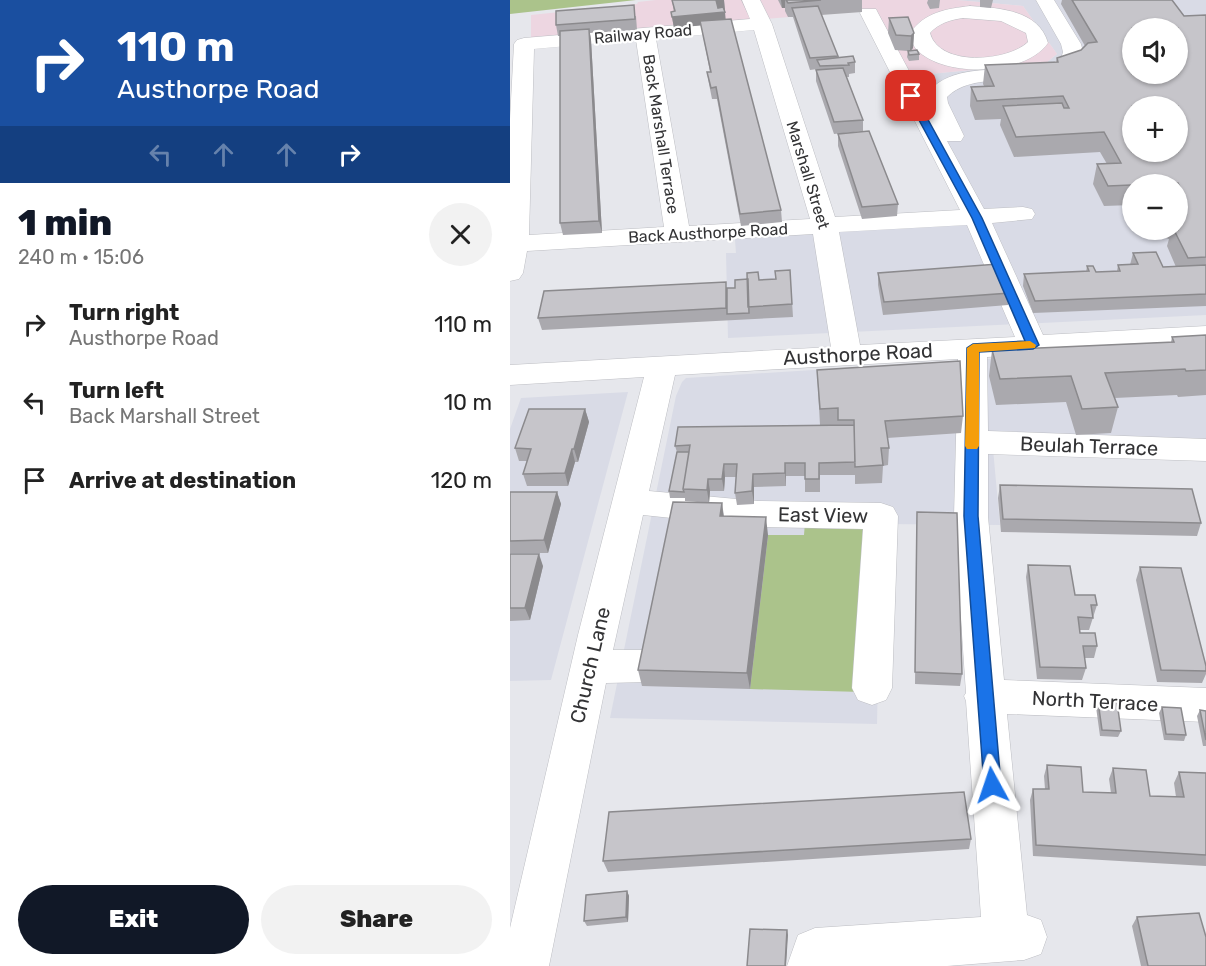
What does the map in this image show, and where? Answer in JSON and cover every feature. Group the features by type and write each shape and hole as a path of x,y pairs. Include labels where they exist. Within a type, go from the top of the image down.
{"street":[{"name":"Marshall Street","path":"751,0 762,24 825,227 847,354"},
{"path":"1033,345 987,218 936,96 948,84 973,78 1042,73 1070,62 1073,52 1071,44 1046,0"},
{"path":"869,13 903,81 987,218"},
{"path":"903,81 924,62 946,58 971,63 998,63 1029,53 1038,43 1035,31 1009,17 984,13 954,14 928,22 923,27 917,21 922,44 946,58"},
{"name":"Railway Road","path":"513,243 524,44 762,24"},
{"name":"Back Marshall Terrace","path":"645,34 678,234"},
{"name":"Back Austhorpe Road","path":"513,243 987,218 1023,214"},
{"path":"510,273 513,243"},
{"name":"Austhorpe Road","path":"510,375 1206,335"},
{"path":"813,959 1015,937 984,696 971,516 973,348"},
{"name":"Church Lane","path":"525,966 590,667 662,366"},
{"name":"Beulah Terrace","path":"972,442 1206,450"},
{"name":"East View","path":"628,501 745,523 881,516 872,688"},
{"path":"590,667 646,666"},
{"name":"North Terrace","path":"984,696 1206,705"}],"shaded area":[{"path":"656,0 957,0 1023,6 1057,54 1046,63 929,74 905,70 874,10 531,38 531,15"},
{"path":"957,0 1206,0 1206,315 728,338 726,253 736,253 734,227 977,210 909,83 929,74 1046,63 1057,54 1023,6"},
{"path":"1206,345 1206,453 993,449 1000,525 881,524 877,724 610,718 676,396 686,378"},
{"path":"628,392 551,680 510,681 510,429 521,398"}],"green space":[{"path":"510,0 636,0 510,14"},
{"path":"805,522 868,523 862,692 750,689 768,535 804,535"}],"building":[{"path":"672,0 716,0 718,8 723,7 725,12 672,17 671,12 675,11"},
{"path":"786,0 821,0 788,3"},
{"path":"1072,0 1172,0 1184,16 1206,15 1206,257 1188,258 1179,240 1188,240 1188,174 1122,174 1122,185 1108,186 1097,164 1121,163 1104,132 1016,137 1003,106 1062,103 1064,108 1069,108 1063,96 977,101 971,87 994,86 985,65 1058,62 1057,58 1081,50 1088,43 1097,42"},
{"path":"634,5 635,19 556,25 556,11"},
{"path":"818,6 838,56 810,58 792,8"},
{"path":"908,17 914,33 911,36 896,35 889,18"},
{"path":"731,19 781,210 740,214 716,87 711,88 707,72 711,72 700,21"},
{"path":"589,29 599,221 560,223 560,31"},
{"path":"917,50 919,54 909,55 908,51"},
{"path":"853,56 855,62 848,63 849,65 820,66 817,60"},
{"path":"843,68 863,120 834,122 816,70"},
{"path":"869,131 898,204 862,207 838,134"},
{"path":"1156,252 1163,267 1206,265 1206,294 1035,301 1024,274 1089,271 1087,266 1093,266 1096,272 1120,271 1118,265 1138,264 1133,253"},
{"path":"998,264 1010,293 884,302 878,273"},
{"path":"790,270 792,304 748,307 747,273 758,272 759,280 776,279 775,271"},
{"path":"748,279 749,313 727,314 727,288 735,288 735,280"},
{"path":"726,282 726,308 538,318 544,291"},
{"path":"1206,335 1206,370 1105,373 1118,407 1082,409 1071,376 1000,379 992,350 1174,342 1172,337"},
{"path":"960,361 963,416 885,421 889,448 881,448 883,465 855,467 854,420 838,420 838,408 820,409 817,370"},
{"path":"529,409 585,409 565,473 523,474 531,449 515,448"},
{"path":"854,425 855,462 819,463 819,479 805,479 805,463 785,463 785,473 753,474 752,491 735,493 737,464 724,464 722,479 708,479 707,490 683,489 690,445 675,446 678,427"},
{"path":"677,452 689,452 684,492 669,491"},
{"path":"1000,485 1192,489 1201,523 1003,519"},
{"path":"510,492 557,492 544,540 510,541"},
{"path":"673,502 722,503 720,516 766,517 747,673 638,670"},
{"path":"917,512 957,513 962,674 915,672"},
{"path":"510,554 539,554 525,608 510,608"},
{"path":"1028,565 1070,566 1075,595 1095,595 1097,605 1091,605 1093,618 1078,617 1080,633 1095,633 1097,646 1083,646 1086,668 1040,667"},
{"path":"1140,567 1181,568 1206,671 1161,670"},
{"path":"1098,701 1117,702 1121,731 1102,730"},
{"path":"1162,707 1181,708 1186,735 1166,734"},
{"path":"1200,710 1206,711 1206,740"},
{"path":"1047,765 1081,767 1083,792 1116,793 1113,768 1146,770 1150,796 1184,797 1179,772 1206,773 1206,855 1036,845 1033,789 1049,789"},
{"path":"964,792 971,839 603,861 609,812"},
{"path":"627,891 626,917 584,921 586,895"},
{"path":"1199,913 1206,937 1206,966 1148,966 1137,917"},
{"path":"750,929 787,930 785,966 747,966"}],"slow traffic":[{"path":"972,446 973,348 1030,345"}],"route":[{"path":"911,96 977,218 1033,345 973,348 971,516 992,785"}]}
